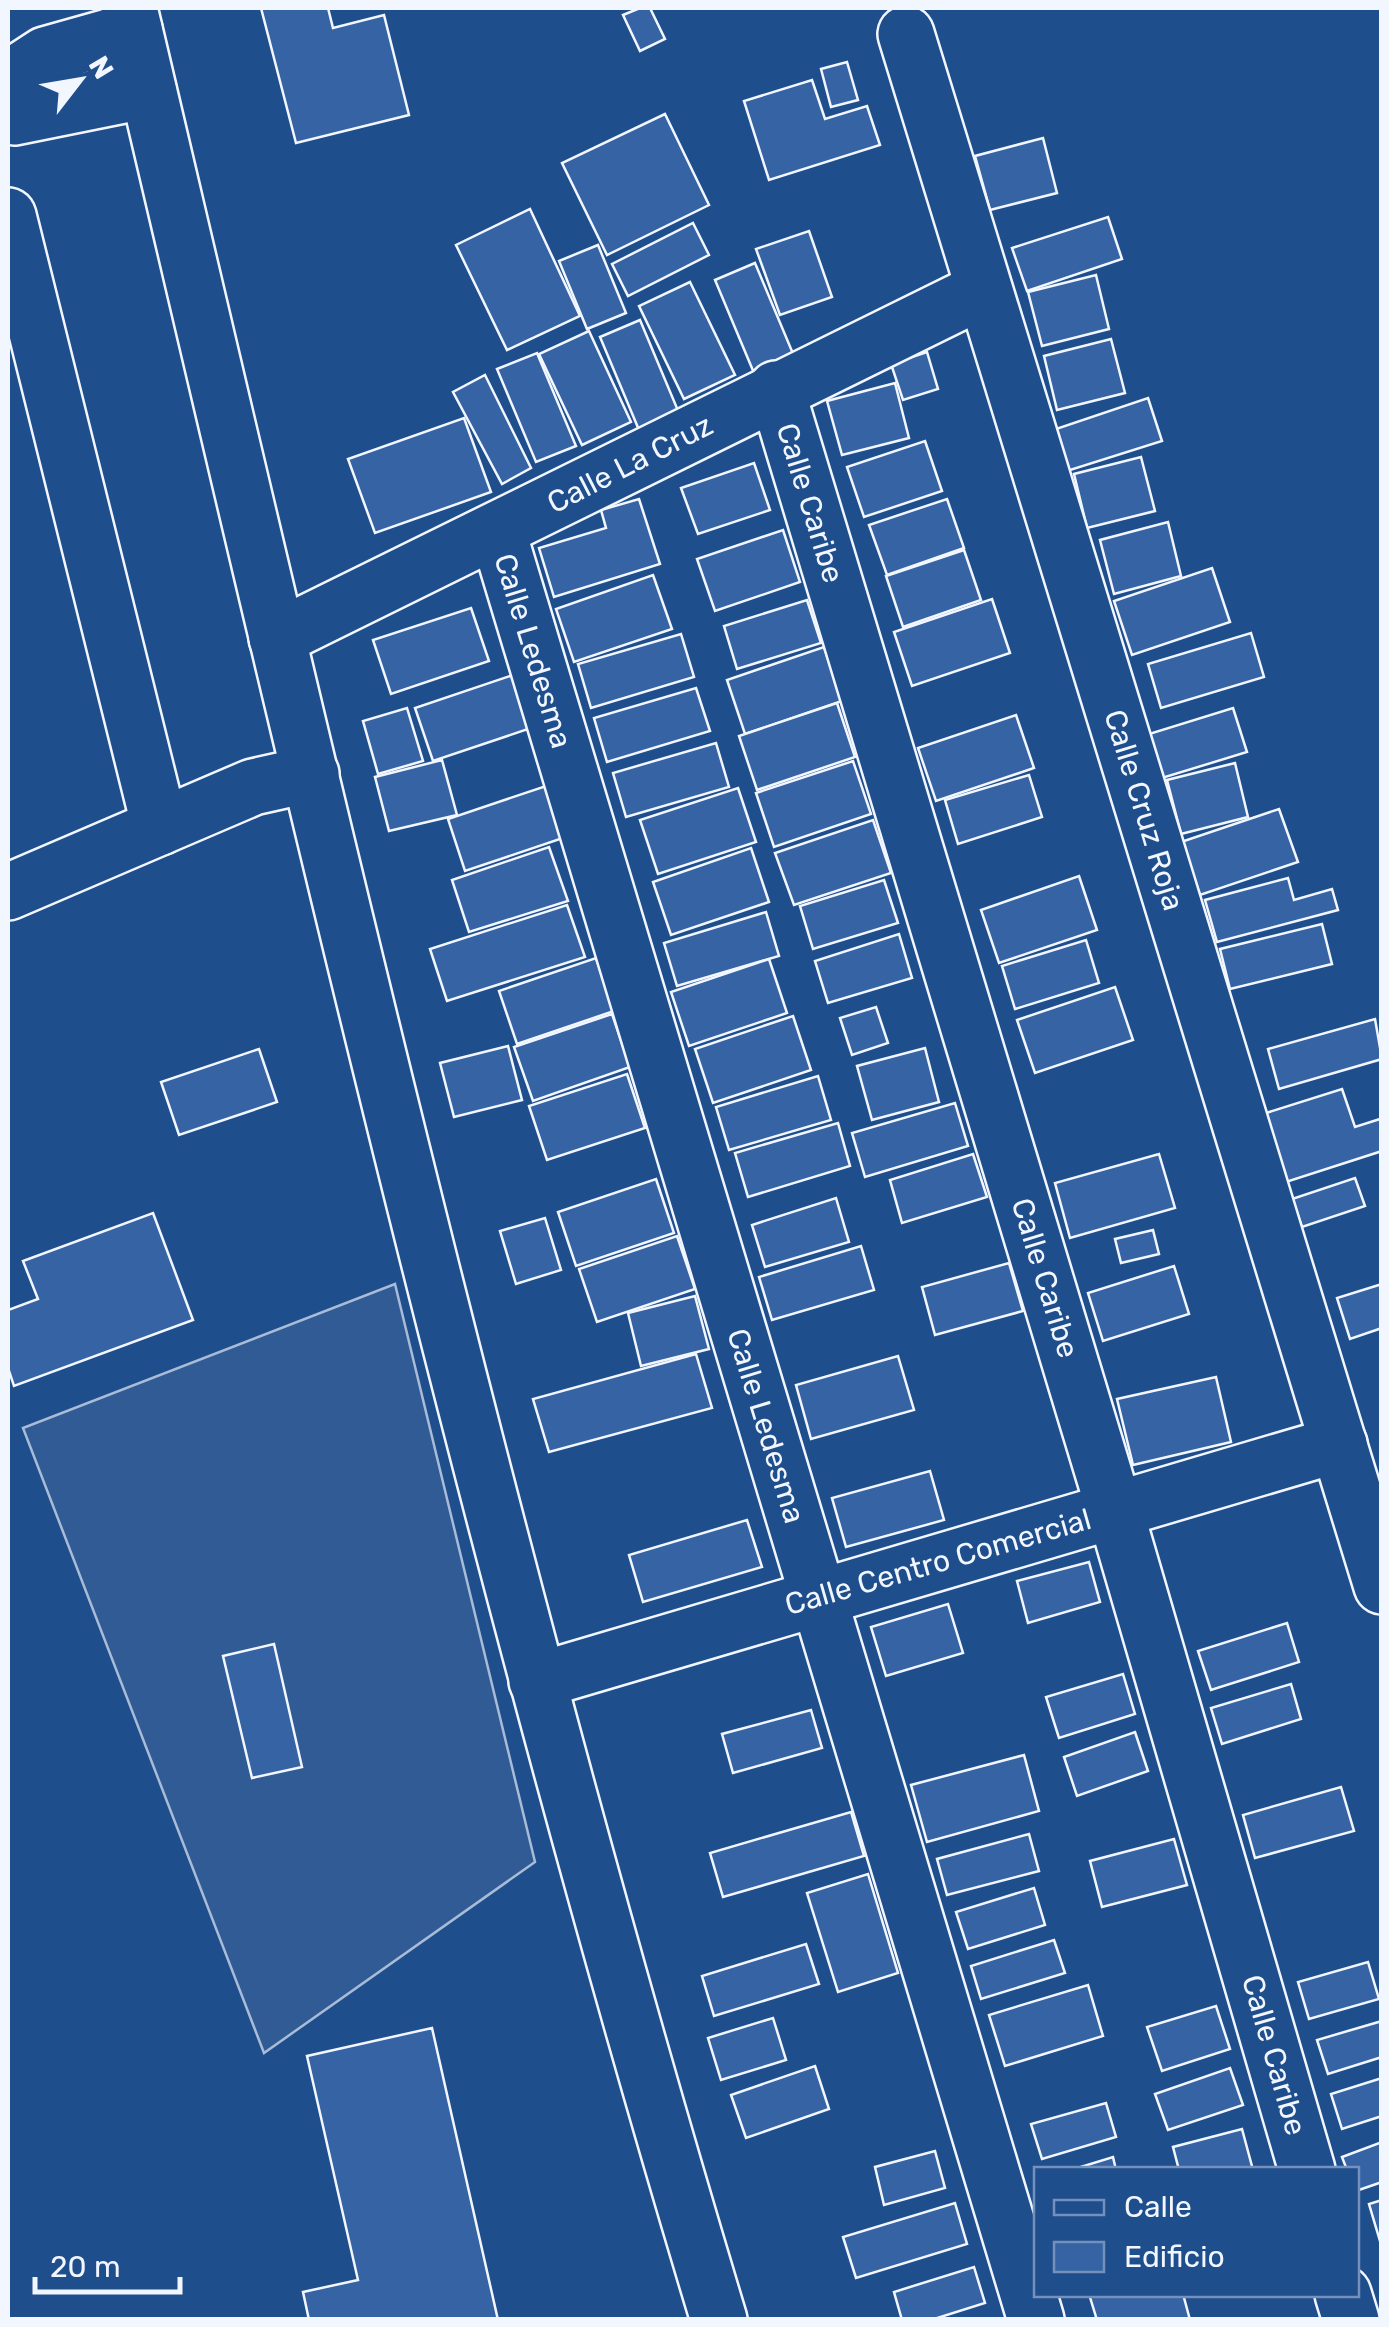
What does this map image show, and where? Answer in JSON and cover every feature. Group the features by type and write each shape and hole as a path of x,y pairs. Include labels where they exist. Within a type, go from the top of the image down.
{"street":[{"path":"8,79 45,55 132,19 277,638 537,1681 720,2320"},
{"name":"Calle Cruz Roja","path":"906,34 1382,1586"},
{"path":"8,114 14,117 148,90"},
{"path":"8,216 160,826"},
{"name":"Calle La Cruz","path":"277,638 983,290"},
{"name":"Calle Caribe","path":"776,390 1115,1511 1306,2167"},
{"name":"Calle Ledesma","path":"498,532 1036,2320"},
{"path":"8,892 252,787 311,774"},
{"name":"Calle Centro Comercial","path":"537,1681 1340,1444"}],"shaded area":[{"path":"395,1284 535,1862 264,2053 23,1428"}],"building":[{"path":"261,8 328,8 333,28 384,15 409,115 296,143"},
{"path":"650,8 665,39 640,51 623,15"},
{"path":"847,62 858,100 831,107 821,69"},
{"path":"812,80 825,119 867,106 880,145 769,180 744,101"},
{"path":"665,114 709,205 607,255 562,163"},
{"path":"1043,138 1057,193 990,210 975,156"},
{"path":"530,209 580,316 507,350 456,245"},
{"path":"1108,217 1122,259 1027,291 1012,248"},
{"path":"693,223 709,255 628,296 612,264"},
{"path":"809,231 832,297 780,315 756,249"},
{"path":"598,245 626,313 587,329 559,261"},
{"path":"755,263 794,356 754,373 715,280"},
{"path":"1096,275 1109,329 1042,346 1028,292"},
{"path":"690,282 735,375 684,399 639,306"},
{"path":"640,320 679,413 639,430 600,337"},
{"path":"589,331 631,422 582,445 539,354"},
{"path":"1111,339 1125,393 1057,410 1044,356"},
{"path":"927,352 938,389 903,400 891,364"},
{"path":"537,353 576,446 536,462 497,369"},
{"path":"485,375 531,468 502,484 453,392"},
{"path":"895,383 909,438 842,455 827,401"},
{"path":"1148,398 1162,441 1067,471 1053,430"},
{"path":"464,418 491,492 375,533 348,459"},
{"path":"925,441 942,491 864,517 847,467"},
{"path":"1141,457 1155,511 1087,528 1074,474"},
{"path":"754,463 770,510 698,534 681,488"},
{"path":"639,499 660,564 554,597 539,548 606,528 601,510"},
{"path":"947,499 964,548 887,575 869,525"},
{"path":"1168,522 1181,576 1114,594 1100,540"},
{"path":"783,530 800,582 715,611 697,559"},
{"path":"964,550 981,600 903,627 886,576"},
{"path":"1212,568 1230,622 1132,655 1114,601"},
{"path":"653,575 672,629 574,662 556,609"},
{"path":"992,599 1010,653 912,686 894,632"},
{"path":"807,600 821,643 737,669 724,626"},
{"path":"471,608 489,661 391,694 373,640"},
{"path":"1251,633 1264,677 1161,708 1148,664"},
{"path":"681,634 694,677 591,708 578,664"},
{"path":"824,647 842,701 745,734 727,680"},
{"path":"513,675 531,728 433,761 415,708"},
{"path":"696,688 710,731 607,762 594,718"},
{"path":"837,703 855,757 757,790 739,736"},
{"path":"407,708 423,761 378,774 363,721"},
{"path":"1233,708 1247,752 1162,778 1149,734"},
{"path":"1016,715 1034,768 936,801 918,748"},
{"path":"716,743 729,787 626,817 613,773"},
{"path":"442,760 457,815 389,831 375,777"},
{"path":"853,761 871,814 774,847 756,793"},
{"path":"1235,763 1248,817 1181,834 1167,780"},
{"path":"1029,775 1042,817 958,844 945,800"},
{"path":"546,786 563,838 465,871 448,819"},
{"path":"738,788 756,842 658,874 640,820"},
{"path":"1279,809 1298,862 1200,895 1181,842"},
{"path":"873,820 891,873 794,905 775,853"},
{"path":"549,847 568,901 469,932 452,880"},
{"path":"751,848 769,902 671,935 653,882"},
{"path":"1079,876 1097,930 999,963 981,910"},
{"path":"1288,878 1294,900 1332,889 1338,910 1217,942 1205,900"},
{"path":"884,880 898,923 813,949 800,906"},
{"path":"567,905 585,957 447,1001 430,949"},
{"path":"766,912 779,956 677,986 664,943"},
{"path":"1322,924 1332,964 1230,989 1220,949"},
{"path":"899,934 912,978 828,1003 815,961"},
{"path":"1086,940 1099,983 1015,1009 1002,966"},
{"path":"596,958 614,1011 517,1044 499,991"},
{"path":"769,959 787,1013 689,1046 671,992"},
{"path":"1115,987 1133,1040 1035,1073 1017,1020"},
{"path":"876,1007 888,1043 852,1055 840,1018"},
{"path":"612,1014 630,1067 533,1101 514,1047"},
{"path":"793,1016 811,1070 713,1103 695,1049"},
{"path":"1375,1019 1382,1059 1279,1089 1268,1049"},
{"path":"508,1046 522,1100 454,1117 440,1063"},
{"path":"925,1048 939,1102 872,1120 857,1066"},
{"path":"259,1049 277,1102 179,1135 161,1082"},
{"path":"627,1074 645,1128 547,1160 529,1106"},
{"path":"818,1076 831,1120 729,1150 716,1107"},
{"path":"1342,1089 1355,1127 1380,1119 1382,1151 1286,1182 1263,1114"},
{"path":"955,1103 968,1146 865,1177 852,1133"},
{"path":"838,1123 850,1166 748,1197 735,1153"},
{"path":"973,1154 987,1197 902,1223 890,1180"},
{"path":"1159,1154 1175,1208 1070,1238 1055,1183"},
{"path":"1355,1178 1365,1206 1302,1227 1292,1199"},
{"path":"656,1179 674,1233 576,1266 558,1212"},
{"path":"836,1198 849,1242 765,1267 752,1225"},
{"path":"153,1213 193,1320 14,1386 8,1368 8,1310 38,1299 23,1261"},
{"path":"545,1218 561,1270 516,1284 500,1231"},
{"path":"1153,1230 1159,1254 1121,1263 1115,1239"},
{"path":"677,1236 695,1289 597,1322 579,1269"},
{"path":"861,1246 874,1290 772,1320 759,1277"},
{"path":"1009,1263 1023,1311 935,1335 922,1287"},
{"path":"1174,1266 1189,1314 1103,1341 1088,1293"},
{"path":"1382,1284 1382,1328 1350,1339 1337,1298"},
{"path":"695,1296 709,1349 641,1366 628,1313"},
{"path":"696,1354 712,1408 549,1452 533,1399"},
{"path":"898,1356 914,1410 811,1439 796,1385"},
{"path":"1216,1377 1231,1442 1133,1465 1117,1399"},
{"path":"930,1471 944,1520 846,1547 832,1498"},
{"path":"747,1520 762,1567 643,1602 629,1555"},
{"path":"1089,1562 1100,1602 1028,1623 1017,1581"},
{"path":"948,1604 963,1653 886,1676 871,1627"},
{"path":"1287,1623 1299,1662 1211,1690 1198,1651"},
{"path":"274,1644 302,1767 252,1778 223,1656"},
{"path":"1123,1674 1135,1714 1059,1738 1046,1697"},
{"path":"1291,1684 1301,1719 1222,1744 1211,1708"},
{"path":"811,1710 822,1748 733,1773 722,1734"},
{"path":"1135,1732 1148,1771 1077,1796 1064,1757"},
{"path":"1024,1755 1039,1811 927,1842 911,1785"},
{"path":"1341,1787 1354,1831 1255,1858 1243,1815"},
{"path":"851,1812 864,1856 723,1897 710,1853"},
{"path":"1029,1834 1039,1871 947,1895 937,1859"},
{"path":"1174,1839 1187,1885 1102,1907 1090,1861"},
{"path":"868,1874 898,1973 838,1992 807,1893"},
{"path":"1034,1888 1045,1925 968,1949 956,1912"},
{"path":"1054,1940 1065,1973 981,1999 971,1966"},
{"path":"806,1944 819,1984 714,2016 702,1976"},
{"path":"1368,1962 1379,1999 1309,2019 1298,1982"},
{"path":"1088,1985 1103,2036 1005,2066 989,2015"},
{"path":"1216,2006 1230,2049 1162,2071 1147,2027"},
{"path":"773,2018 786,2060 721,2080 708,2038"},
{"path":"1382,2021 1382,2057 1328,2074 1317,2040"},
{"path":"432,2028 498,2320 309,2320 303,2292 358,2280 307,2056"},
{"path":"815,2066 829,2109 746,2138 731,2095"},
{"path":"1230,2068 1243,2105 1168,2130 1155,2094"},
{"path":"1382,2078 1382,2116 1342,2129 1331,2094"},
{"path":"1106,2103 1116,2137 1042,2159 1031,2124"},
{"path":"1242,2129 1252,2167 1178,2167 1173,2147"},
{"path":"1382,2142 1382,2182 1359,2190 1359,2167 1346,2167 1342,2157"},
{"path":"935,2151 945,2188 884,2205 875,2167"},
{"path":"1113,2157 1115,2167 1081,2167"},
{"path":"1382,2200 1382,2241 1380,2241 1369,2204"},
{"path":"955,2203 967,2244 856,2278 843,2237"},
{"path":"974,2267 985,2303 931,2320 902,2320 894,2292"},
{"path":"1090,2297 1184,2297 1190,2320 1097,2320"}]}
